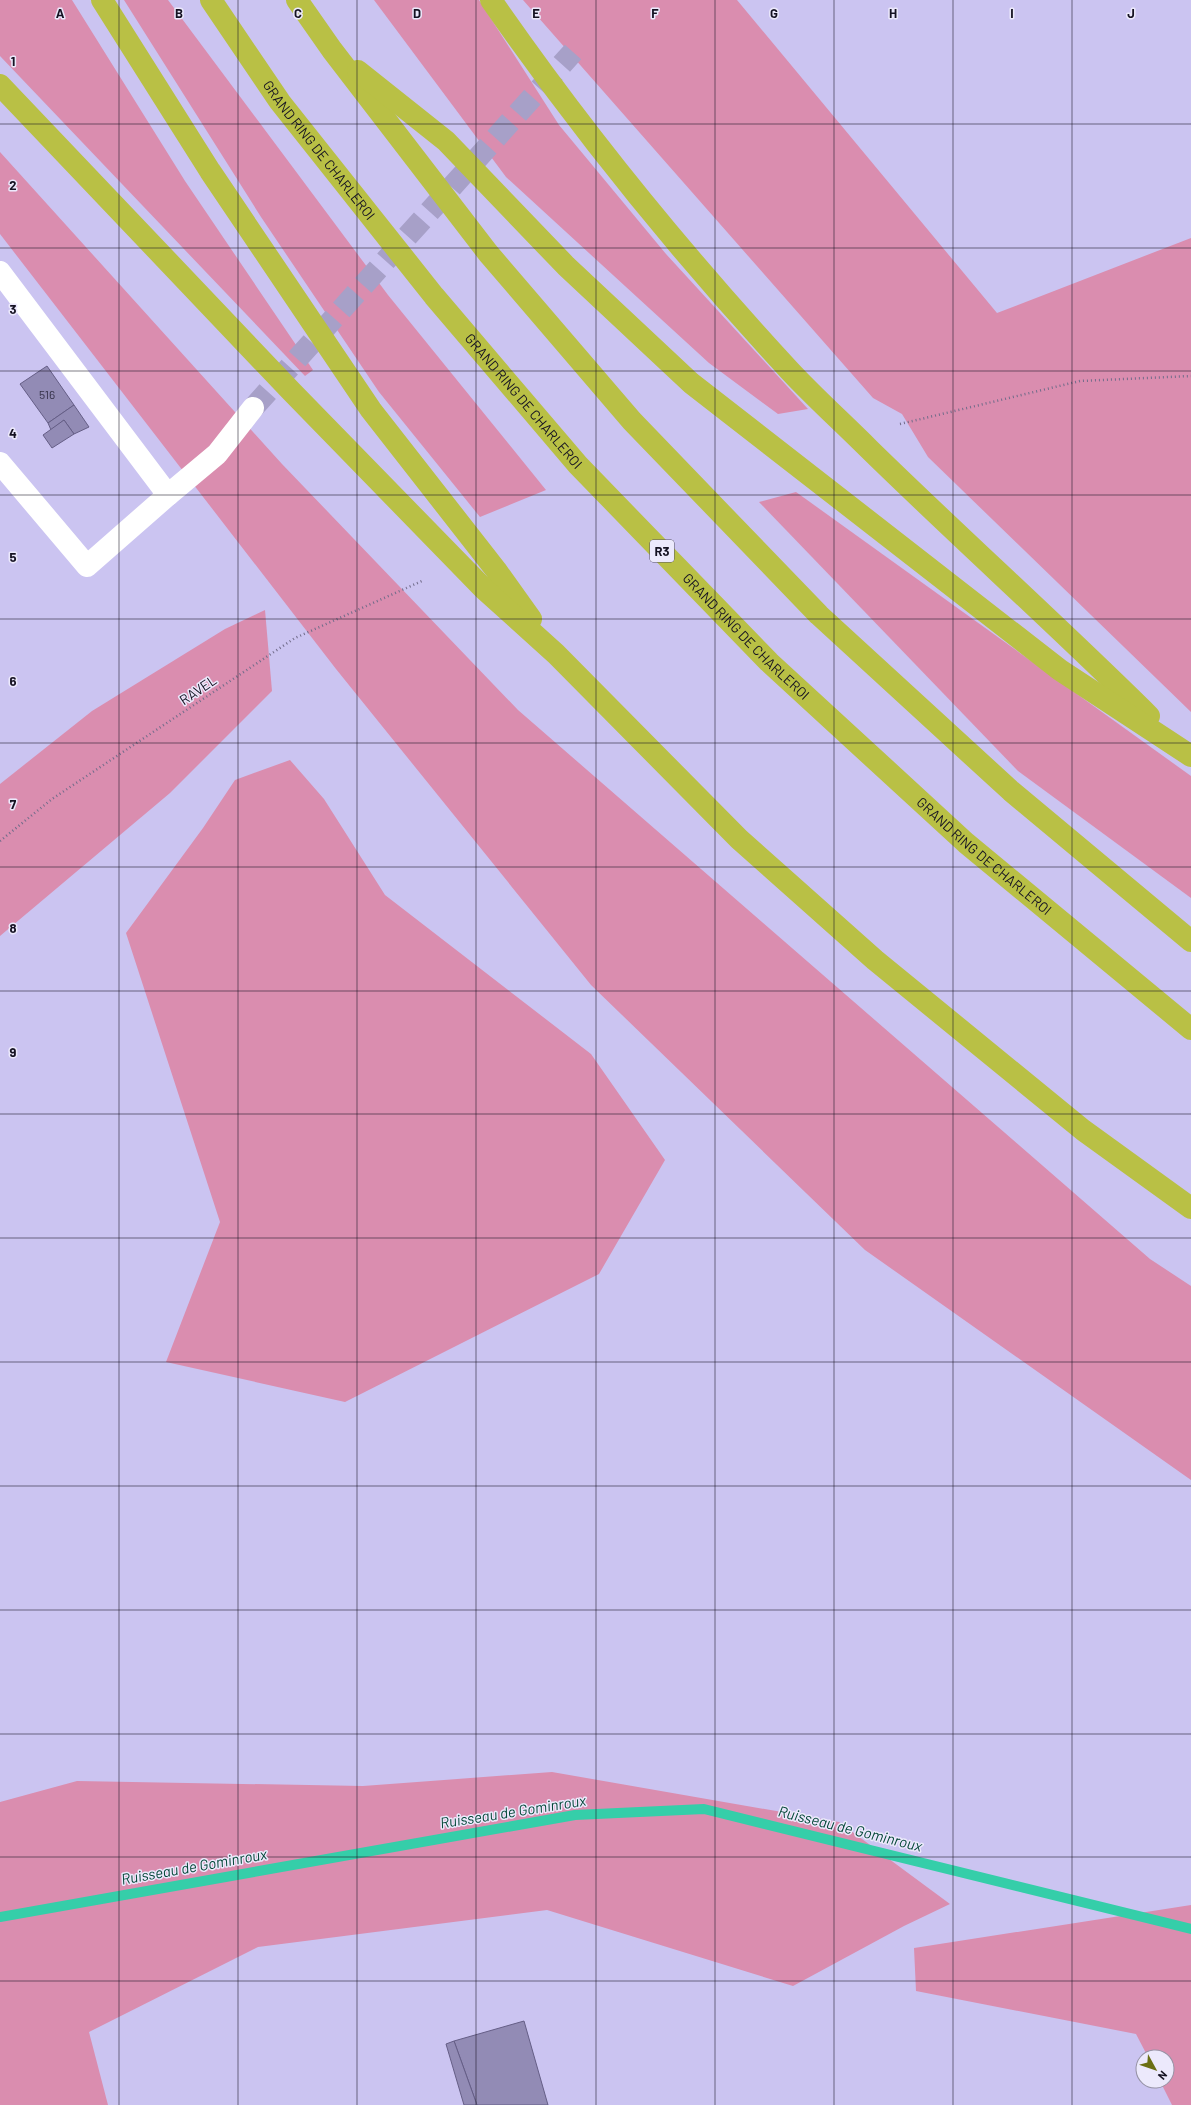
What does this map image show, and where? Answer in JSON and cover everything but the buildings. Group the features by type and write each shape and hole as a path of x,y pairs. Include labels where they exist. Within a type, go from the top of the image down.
{"highway":[{"path":"102,0 210,171 371,410 496,570 556,654"},
{"name":"GRAND RING DE CHARLEROI","path":"211,0 280,102 434,296 578,465 769,662 966,843 1191,1029"},
{"path":"297,0 332,50 488,253 622,409 819,616 1011,791 1191,941"},
{"path":"491,0 546,79 648,210 790,371 947,525 1080,649 1187,753"},
{"path":"332,50 446,141 566,266 691,383 1060,670 1187,753"},
{"path":"0,84 291,391 473,578 556,654 739,838 874,960 1083,1130 1191,1208"}],"lane":[{"path":"0,272 168,495"},
{"path":"0,463 87,566 217,454 254,408"}],"path":[{"path":"900,424 1080,381 1191,376"},
{"name":"RAVEL","path":"0,841 52,800 295,638 422,581"}],"shaded area":[{"path":"0,0 72,0 185,181 313,370 305,376 0,56"},
{"path":"124,0 168,0 388,295 546,490 480,517 379,392 261,217"},
{"path":"374,0 479,0 559,125 666,254 808,409 778,414 709,363 506,177"},
{"path":"523,0 737,0 997,313 1191,238 1191,712 928,457 902,414 873,398"},
{"path":"0,152 282,464 518,710 1150,1259 1191,1286 1191,1480 865,1250 591,985 336,669 0,234"},
{"path":"796,492 1191,776 1191,898 1018,771 759,502"},
{"path":"265,610 272,691 170,793 0,936 0,784 92,711 225,629"},
{"path":"290,760 324,799 385,895 591,1054 665,1160 599,1274 345,1402 166,1362 220,1222 126,933 203,828 235,780"},
{"path":"552,1772 839,1822 950,1904 904,1926 793,1986 547,1910 258,1947 89,2032 108,2105 0,2105 0,1802 77,1781 363,1786"},
{"path":"1191,1905 1191,2105 1172,2105 1164,2089 1175,2089 1175,2049 1144,2049 1136,2034 916,1991 914,1948"}],"waterway":[{"name":"Ruisseau de Gominroux","path":"0,1917 575,1815 704,1809 1191,1929"}],"tunnel":[{"path":"253,408 573,52"}]}
